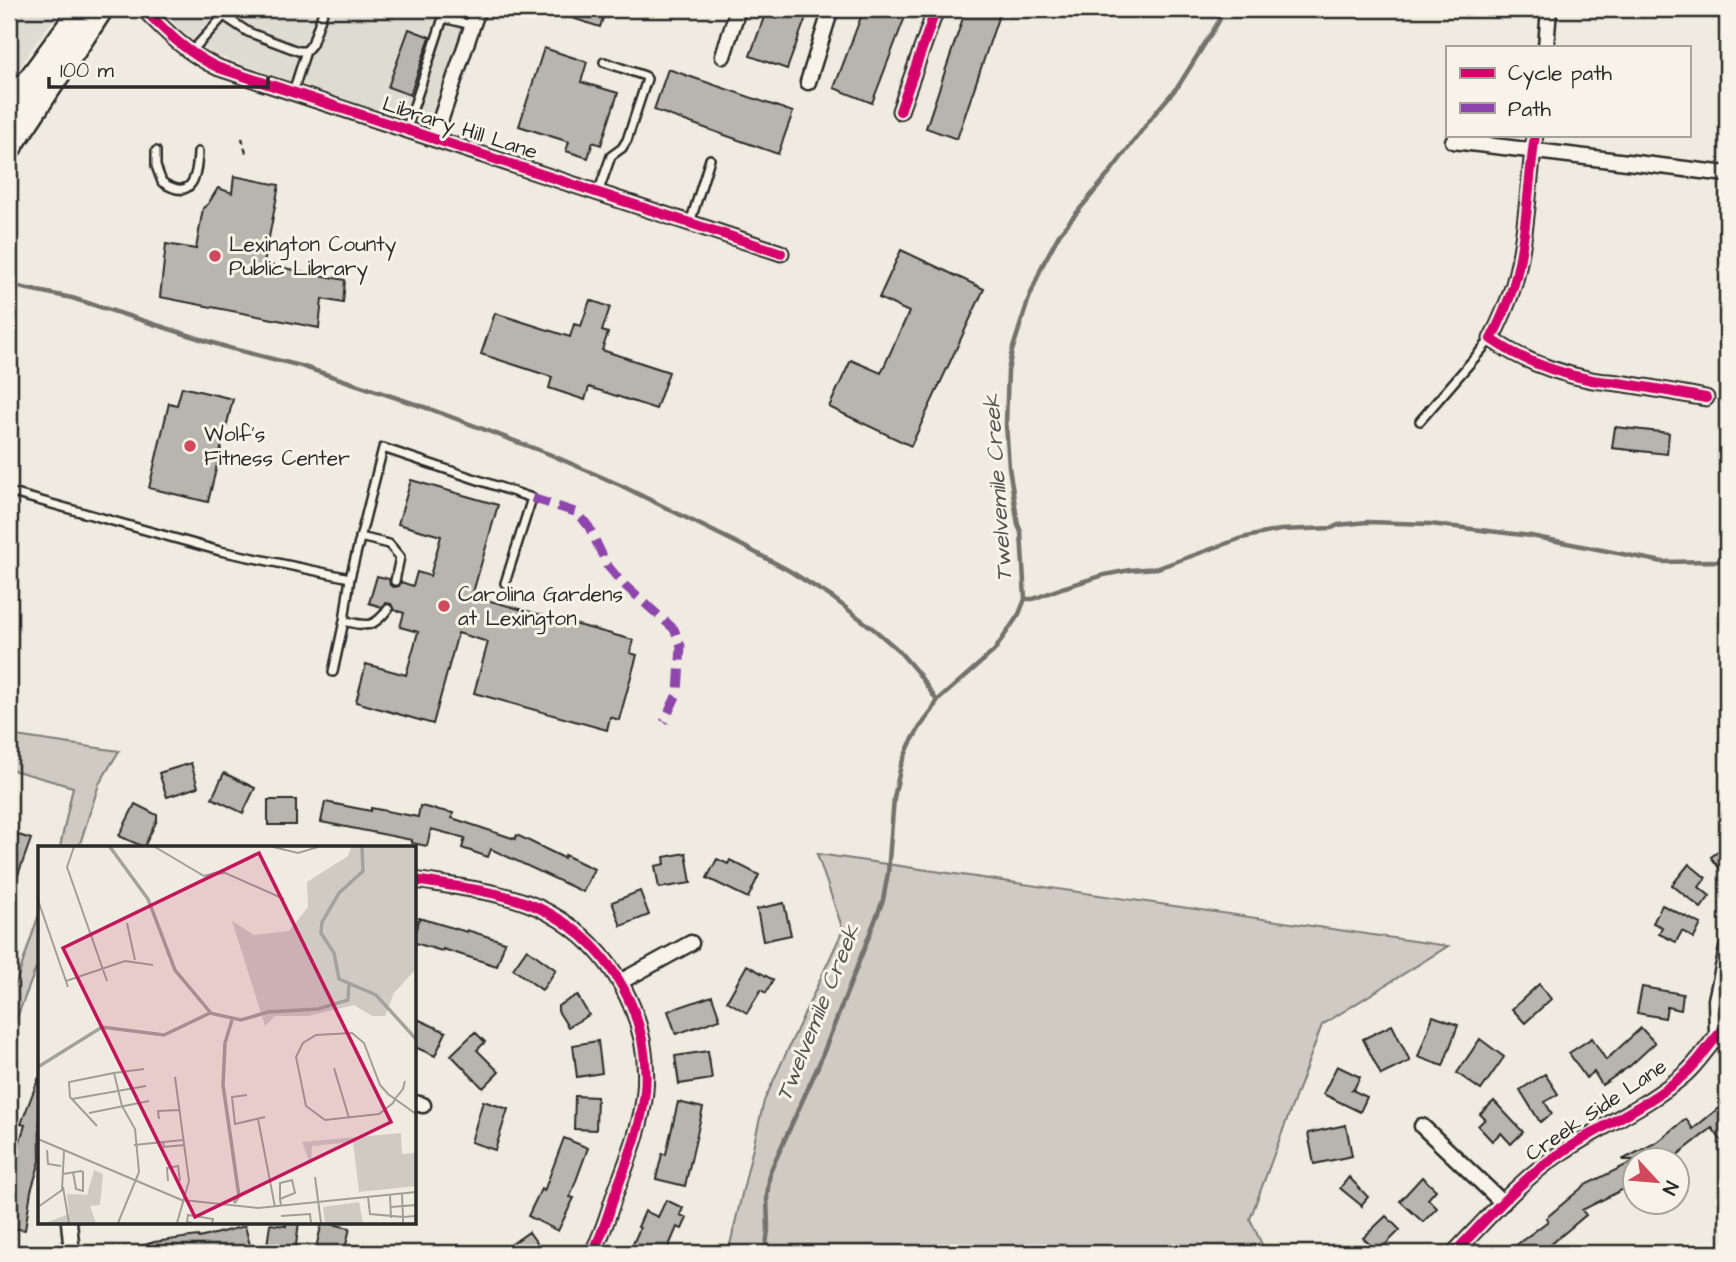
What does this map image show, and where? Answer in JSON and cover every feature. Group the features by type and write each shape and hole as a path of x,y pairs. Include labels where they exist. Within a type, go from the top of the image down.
{"main road":[{"path":"9,111 82,9"},
{"path":"9,148 101,9"}],"street":[{"name":"Library Hill Lane","path":"144,9 173,39 203,61 219,68 781,253"},
{"path":"434,139 478,9"},
{"path":"723,56 738,9"},
{"path":"808,82 831,9"},
{"path":"900,111 936,9"},
{"path":"1546,46 1549,9"},
{"path":"1535,136 1516,275 1491,339 1528,361 1567,374 1706,398"},
{"path":"1453,141 1727,174"},
{"path":"416,880 513,898 548,912 579,932 604,958 632,1005 645,1058 645,1094 621,1180 592,1253"},
{"path":"620,982 691,943"},
{"name":"Creek Side Lane","path":"1454,1253 1525,1180 1589,1134 1648,1101 1686,1073 1722,1030 1716,1000 1727,949"},
{"path":"1422,1126 1503,1203"},
{"path":"69,1224 72,1253"}],"lane":[{"path":"293,93 306,51 312,44 324,9"},
{"path":"190,52 228,10 248,32 298,51 306,51"},
{"path":"406,130 443,18 472,26"},
{"path":"598,193 611,156 627,140 647,79 604,62"},
{"path":"156,151 156,166 162,182 177,190 183,189 194,179 198,152"},
{"path":"690,223 710,159"},
{"path":"1420,421 1491,339"},
{"path":"333,672 350,578 383,448 531,498 505,583"},
{"path":"9,492 220,551 350,578"},
{"path":"360,537 389,544 400,557 395,581"},
{"path":"344,621 366,626 378,622 388,609"}],"path":[{"path":"242,138 247,157"}],"shaded area":[{"path":"9,9 61,9 9,83"},
{"path":"163,9 470,9 429,129 216,55 178,28"},
{"path":"9,735 119,751 99,784 79,846 60,846 73,787 9,769"},
{"path":"817,854 1448,946 1322,1025 1250,1219 1266,1253 728,1253 764,1101 843,930"},
{"path":"38,917 38,963 9,1038 9,995 15,986"}],"building":[{"path":"606,9 600,27 550,11"},
{"path":"767,9 809,9 787,69 750,56"},
{"path":"864,9 908,9 872,103 834,88"},
{"path":"966,9 1001,9 957,139 926,128"},
{"path":"409,29 430,37 410,95 388,87"},
{"path":"544,48 587,62 581,82 618,93 601,145 593,142 588,158 566,151 569,142 519,126"},
{"path":"668,69 793,112 778,154 654,110"},
{"name":"Lexington County Public Library","path":"234,176 279,185 264,264 345,280 343,303 322,299 319,328 160,297 166,244 196,249 203,208 218,188 232,193"},
{"path":"901,250 984,289 911,446 829,407 851,360 881,373 909,312 879,298"},
{"path":"590,300 610,307 602,331 608,333 602,350 669,372 656,409 589,387 585,400 549,388 552,377 481,354 495,313 570,337 574,324 581,326"},
{"name":"Wolf's Fitness Center","path":"182,387 233,399 208,502 149,488 169,403 177,405"},
{"path":"1615,427 1669,433 1667,454 1612,448"},
{"name":"Carolina Gardens at Lexington","path":"411,480 498,505 472,596 633,640 630,653 637,655 619,720 610,717 607,730 474,693 488,642 458,633 433,724 356,702 366,664 406,675 418,632 400,627 404,613 394,610 391,604 386,603 382,607 369,603 377,576 389,579 390,585 394,587 401,582 413,586 417,572 430,576 441,536 398,524"},
{"path":"191,763 198,787 167,797 159,773"},
{"path":"224,773 255,788 243,813 212,798"},
{"path":"268,800 296,800 296,825 268,825"},
{"path":"325,802 418,817 420,806 453,813 452,818 515,839 517,835 594,869 583,892 491,849 488,857 462,848 465,838 431,829 427,846 412,843 412,840 321,822"},
{"path":"135,804 157,815 144,846 119,836"},
{"path":"9,832 31,839 10,897 9,897"},
{"path":"1727,845 1727,879 1711,857"},
{"path":"686,853 691,883 659,888 655,866 665,864 664,857"},
{"path":"717,859 728,864 730,860 759,875 748,898 707,878"},
{"path":"1689,864 1706,878 1699,887 1710,896 1701,908 1672,885"},
{"path":"640,891 649,915 621,926 612,902"},
{"path":"784,903 791,935 763,941 757,909"},
{"path":"1662,905 1701,924 1694,938 1682,931 1676,942 1659,934 1662,927 1653,923"},
{"path":"419,918 505,942 497,966 416,943"},
{"path":"527,949 556,970 542,990 513,969"},
{"path":"747,965 773,980 766,993 761,990 747,1013 727,1001"},
{"path":"1539,984 1551,999 1525,1023 1512,1009"},
{"path":"1642,987 1683,994 1681,1010 1667,1007 1665,1018 1637,1013"},
{"path":"577,995 589,1015 568,1027 558,1011 558,1006"},
{"path":"712,996 720,1019 676,1034 668,1011"},
{"path":"1433,1016 1458,1025 1443,1066 1418,1057"},
{"path":"416,1018 446,1032 435,1056 416,1047"},
{"path":"1392,1025 1410,1061 1381,1075 1363,1039"},
{"path":"1641,1028 1655,1043 1630,1066 1602,1085 1594,1072 1586,1078 1569,1053 1592,1038 1606,1060"},
{"path":"475,1032 485,1042 477,1050 499,1072 483,1088 451,1055"},
{"path":"1480,1039 1504,1057 1481,1090 1457,1073"},
{"path":"598,1041 602,1073 577,1077 573,1045"},
{"path":"708,1051 712,1079 679,1084 675,1056"},
{"path":"1337,1066 1360,1077 1352,1090 1367,1097 1360,1112 1323,1094"},
{"path":"1545,1074 1558,1094 1545,1102 1552,1114 1540,1122 1520,1090"},
{"path":"38,1080 38,1168 25,1230 9,1228 9,1162 13,1163 25,1125 21,1124"},
{"path":"575,1096 597,1097 596,1130 574,1129"},
{"path":"483,1101 508,1109 495,1150 471,1142"},
{"path":"1494,1101 1523,1132 1511,1144 1501,1133 1492,1141 1478,1126 1485,1119 1480,1114"},
{"path":"1727,1101 1727,1148 1712,1128 1689,1146 1649,1146 1686,1119 1693,1129"},
{"path":"678,1102 703,1108 685,1186 656,1179 662,1154 666,1154"},
{"path":"1346,1125 1352,1156 1314,1164 1308,1133"},
{"path":"564,1138 588,1148 570,1197 574,1198 558,1231 528,1216 541,1189 544,1191"},
{"path":"1620,1168 1620,1191 1582,1210 1586,1215 1549,1246 1550,1248 1543,1253 1506,1253 1548,1221 1546,1218 1585,1185"},
{"path":"1349,1177 1368,1197 1362,1206 1340,1188"},
{"path":"1422,1177 1436,1190 1428,1199 1437,1208 1423,1222 1400,1201"},
{"path":"666,1200 683,1208 680,1215 687,1218 682,1229 677,1227 666,1253 629,1253 645,1211 658,1217"},
{"path":"1386,1216 1400,1230 1378,1252 1363,1238"},
{"path":"270,1224 299,1224 295,1253 266,1253"},
{"path":"322,1224 350,1228 344,1253 315,1253"},
{"path":"245,1226 252,1253 127,1253 154,1242 199,1238"},
{"path":"529,1232 544,1253 499,1253"}],"waterway":[{"name":"Twelvemile Creek","path":"765,1253 770,1172 819,1064 883,900 894,798 901,765 910,744 937,701 994,651 1019,614 1025,599 1021,532 1009,467 1006,424 1008,371 1028,301 1042,266 1060,233 1179,85 1219,21 1223,9"},
{"path":"9,285 72,298 229,348 301,366 430,409 549,454 620,485 743,546 833,598 898,650 937,701"},
{"path":"1025,599 1033,599 1104,575 1158,568 1242,538 1280,530 1332,528 1367,522 1430,524 1531,536 1663,562 1727,562"}],"marked path":[{"path":"532,498 578,513 589,527 607,565 622,583 674,629 681,646 678,692 664,722"}],"cycle path":[{"path":"144,9 188,50 219,68 781,253"},
{"path":"900,111 936,9"},
{"path":"1535,136 1525,229 1518,266 1509,298 1491,339 1527,359 1566,374 1706,398"},
{"path":"416,880 501,895 549,913 592,945 623,988 642,1038 645,1091 633,1144 592,1253"},
{"path":"1454,1253 1530,1176 1575,1144 1670,1086 1691,1068 1727,1026"}],"place":[{"name":"Lexington County Public Library","path":"215,256"},
{"name":"Wolf's Fitness Center","path":"190,446"},
{"name":"Carolina Gardens at Lexington","path":"444,606"}]}
